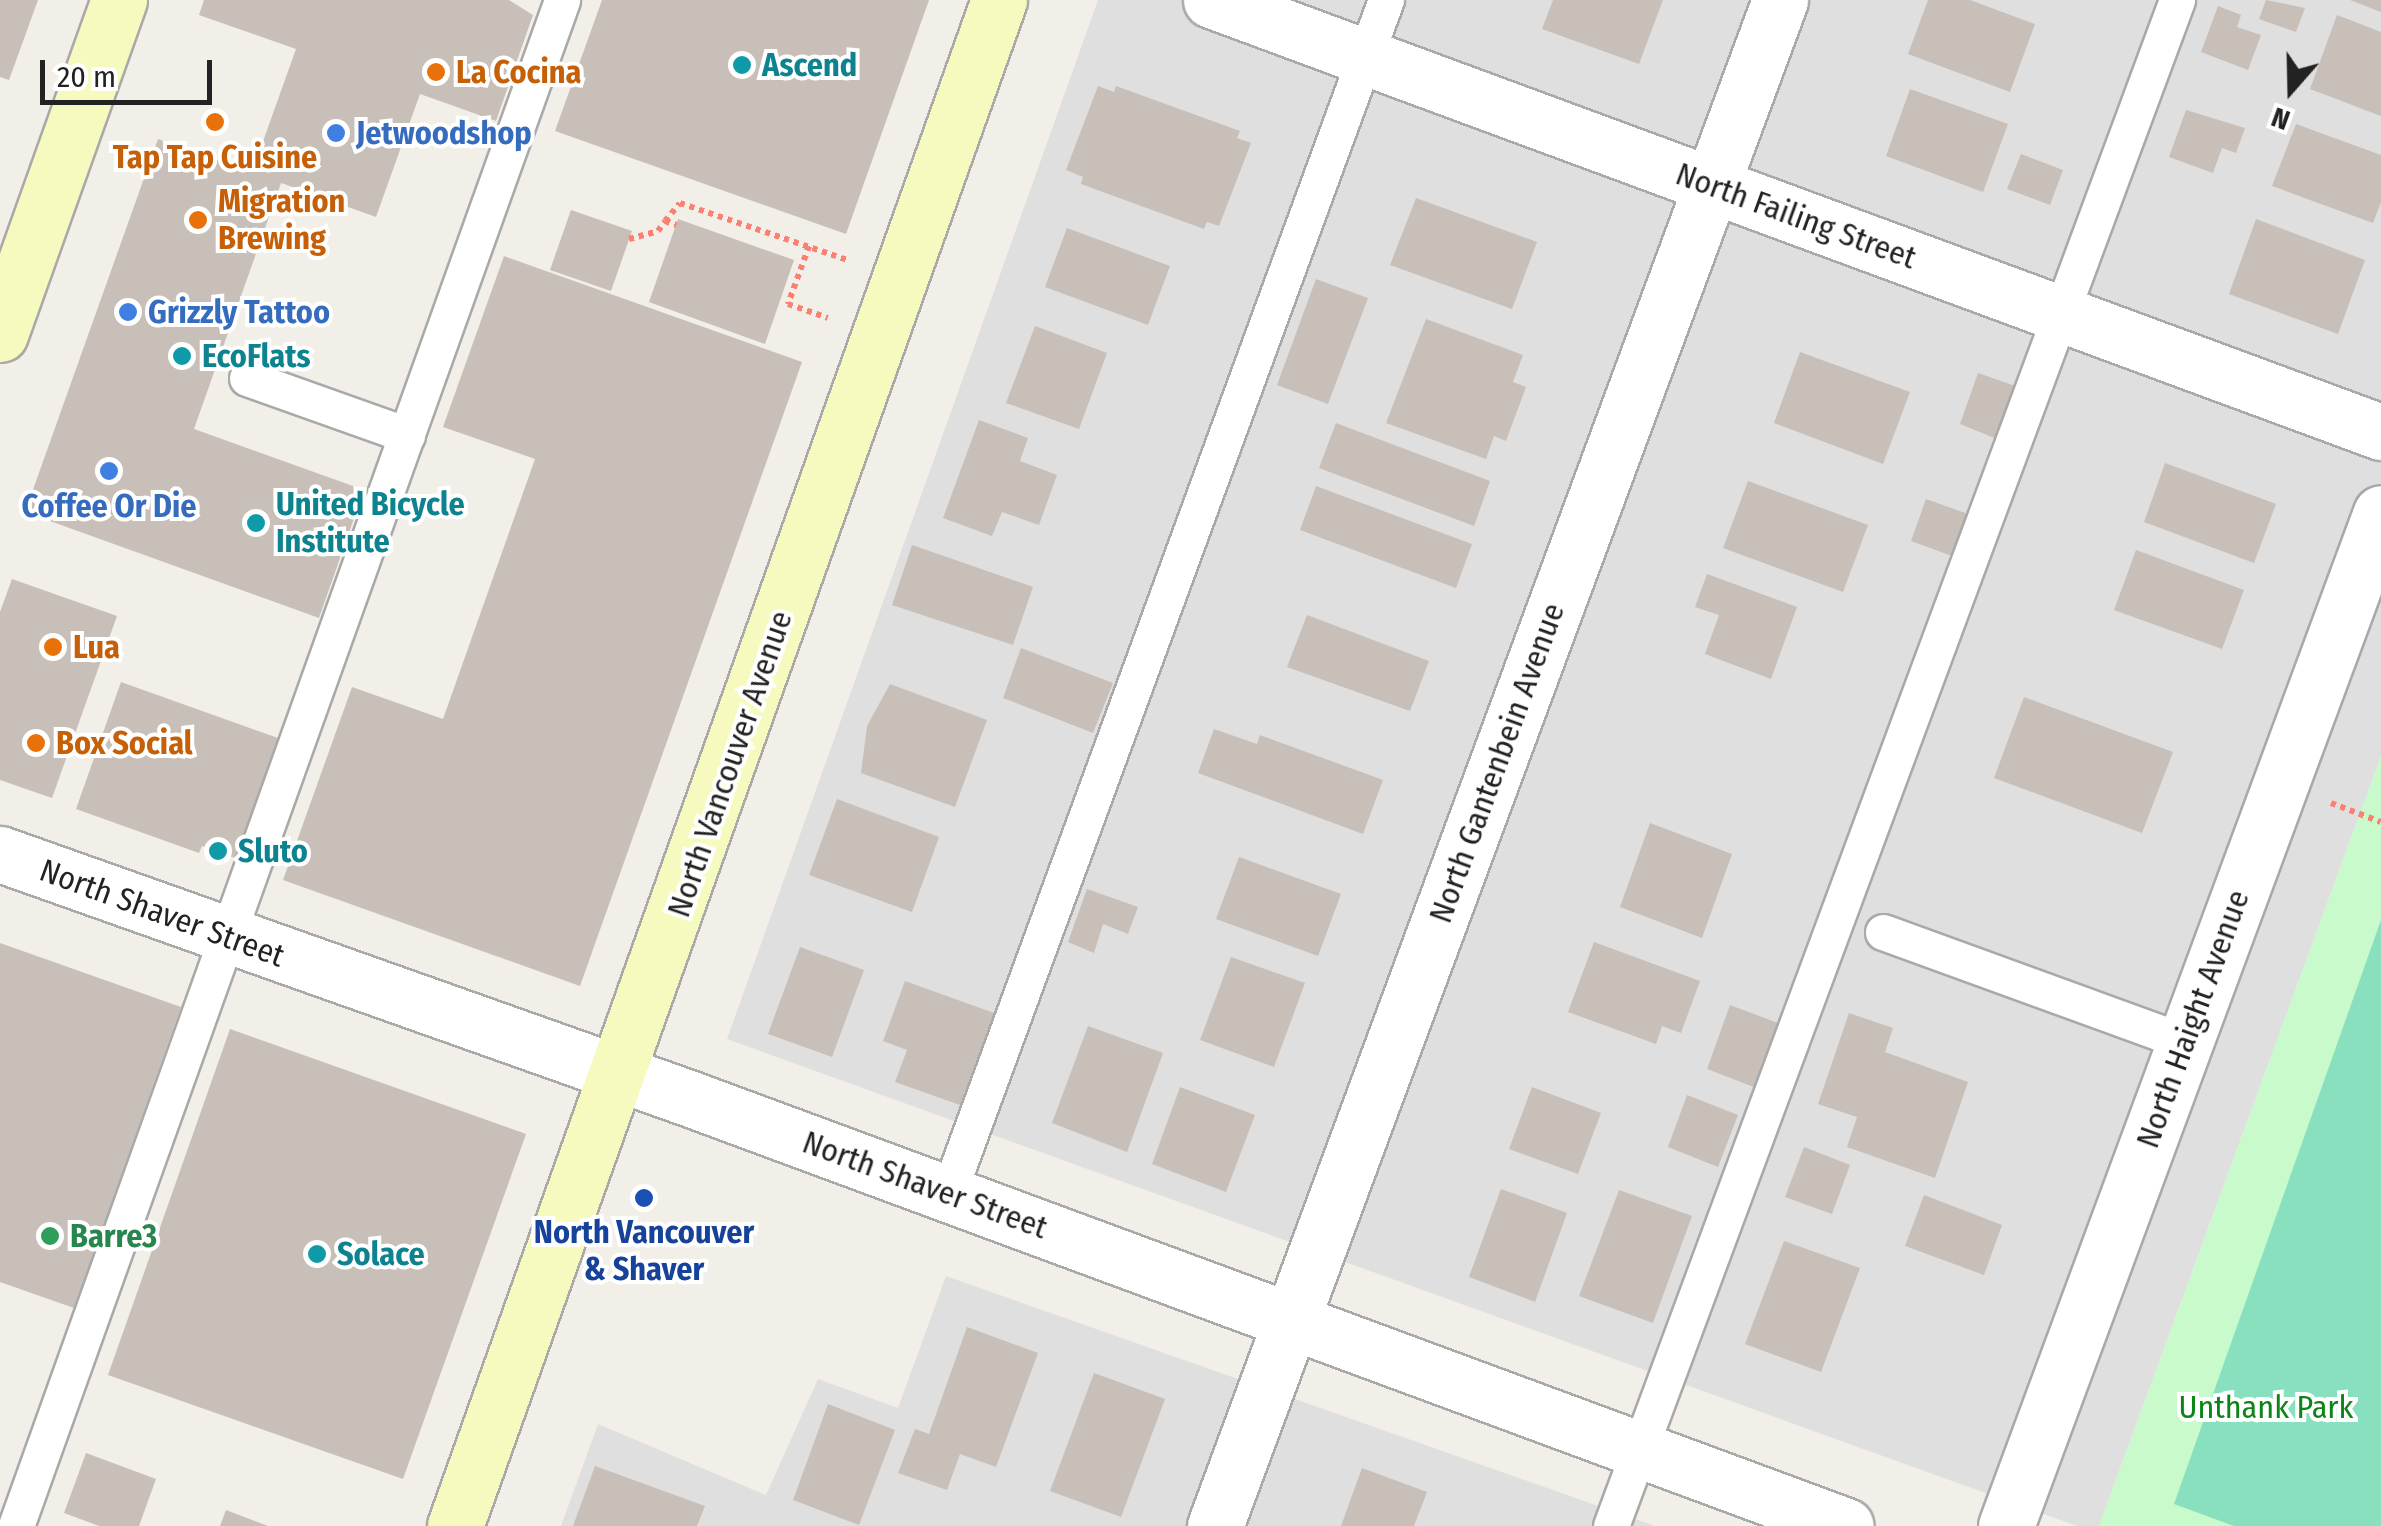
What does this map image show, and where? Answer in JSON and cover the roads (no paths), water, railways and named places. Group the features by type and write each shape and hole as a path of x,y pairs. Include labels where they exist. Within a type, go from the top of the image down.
{"main road":[{"path":"0,334 119,0"},
{"name":"North Vancouver Avenue","path":"455,1526 620,1076 999,0"}],"street":[{"name":"North Failing Street","path":"1211,0 2381,432"},
{"name":"North Gantenbein Avenue","path":"1215,1526 1780,0"},
{"name":"North Haight Avenue","path":"2006,1526 2381,512"},
{"name":"North Shaver Street","path":"0,854 948,1194 1846,1526"}],"lane":[{"path":"16,1526 562,0"},
{"path":"948,1194 1386,0"},
{"path":"1611,1526 2177,0"},
{"path":"246,378 406,435"},
{"path":"1883,932 2184,1042"}],"place":[{"name":"Ascend","path":"742,65"},
{"name":"La Cocina","path":"436,72"},
{"name":"Tap Tap Cuisine","path":"215,122"},
{"name":"Jetwoodshop","path":"336,133"},
{"name":"Migration Brewing","path":"198,220"},
{"name":"Grizzly Tattoo","path":"128,312"},
{"name":"EcoFlats","path":"182,356"},
{"name":"Coffee Or Die","path":"109,471"},
{"name":"United Bicycle Institute","path":"256,523"},
{"name":"Lua","path":"53,647"},
{"name":"Box Social","path":"36,743"},
{"name":"Sluto","path":"218,851"},
{"name":"North Vancouver & Shaver","path":"644,1198"},
{"name":"Barre3","path":"50,1236"},
{"name":"Solace","path":"317,1254"}],"park label":[{"name":"Unthank Park","path":"2266,1407"}]}
